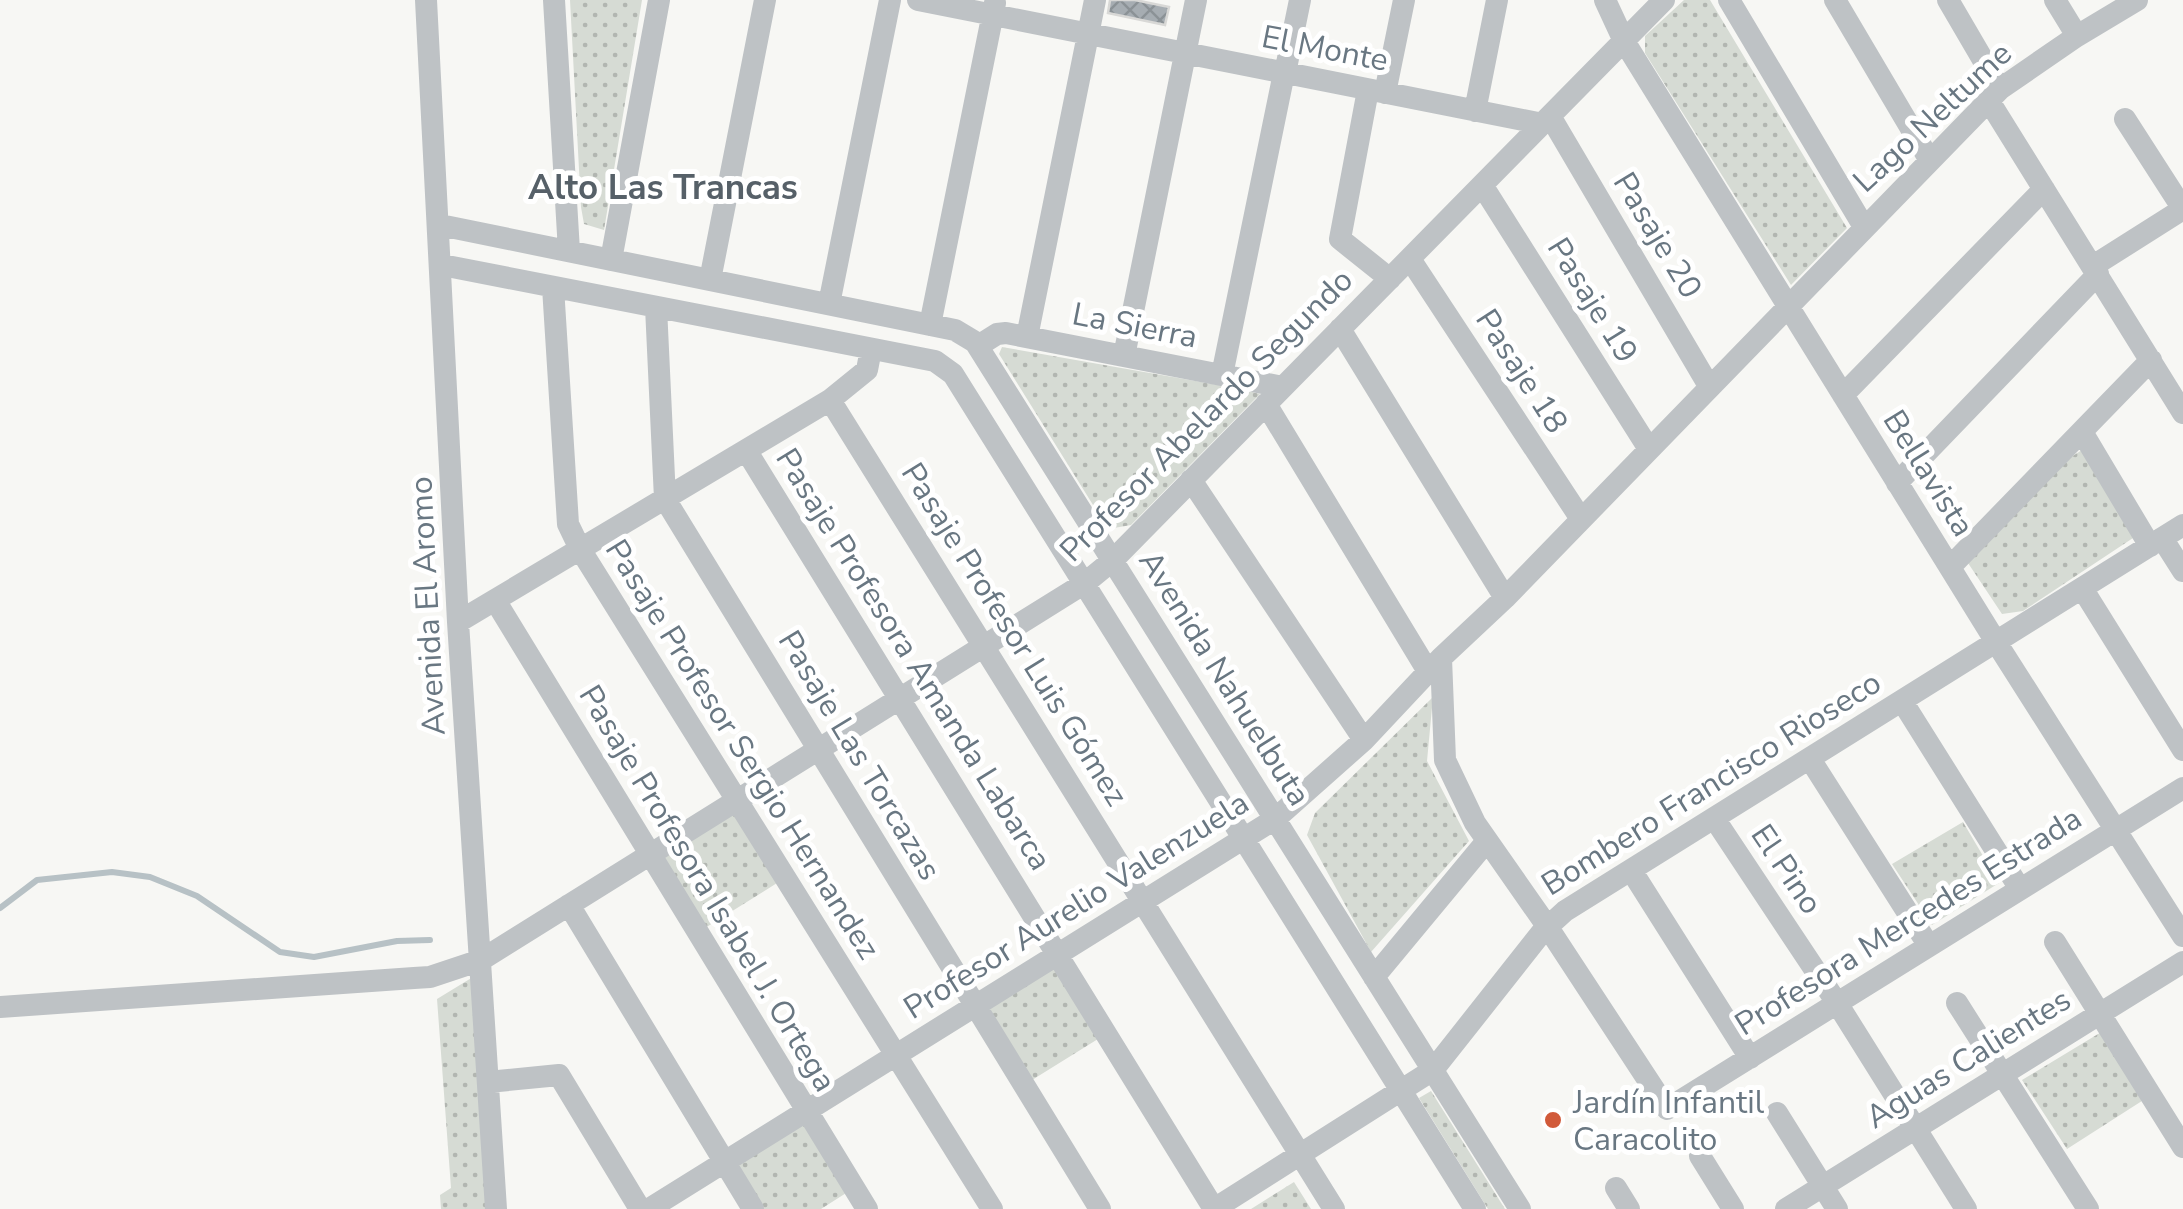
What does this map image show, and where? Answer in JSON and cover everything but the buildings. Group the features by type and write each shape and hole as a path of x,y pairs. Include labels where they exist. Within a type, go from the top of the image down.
{"street":[{"name":"Avenida El Aromo","path":"426,0 458,622 496,1209"},
{"path":"554,0 569,251"},
{"path":"611,260 659,0"},
{"path":"710,280 765,0"},
{"path":"829,304 890,0"},
{"name":"El Monte","path":"918,0 995,8 1088,34 1475,111 1546,120"},
{"path":"1026,337 1094,0"},
{"path":"1124,356 1196,0"},
{"path":"1222,375 1300,0"},
{"path":"1390,279 1340,239 1376,91 1404,0"},
{"path":"1475,111 1498,0"},
{"name":"Bellavista","path":"1605,0 1624,42 2183,936"},
{"name":"Profesor Abelardo Segundo","path":"0,1006 430,977 481,960 1086,583 1664,0"},
{"path":"1729,0 1864,227"},
{"path":"1836,0 1929,160"},
{"path":"1948,0 2044,189 2183,412"},
{"path":"2055,0 2077,36"},
{"name":"Lago Neltume","path":"1789,304 1994,95 2077,36 2137,0"},
{"path":"930,325 995,8"},
{"path":"1897,483 2096,270 2183,210 2125,119"},
{"name":"Pasaje 20","path":"1546,120 1710,386"},
{"name":"Pasaje 19","path":"1482,185 1649,449"},
{"path":"1843,395 2044,189"},
{"path":"440,225 954,330 978,346"},
{"name":"Pasaje 18","path":"1410,259 1581,520"},
{"path":"442,265 935,361 954,374 1475,1209"},
{"name":"Pasaje Profesor Sergio Hernandez","path":"553,287 568,524 992,1209"},
{"name":"Profesor Aurelio Valenzuela","path":"649,1209 1275,820 1364,740 1789,304"},
{"name":"Pasaje Las Torcazas","path":"656,307 665,499 1100,1209"},
{"path":"1340,329 1505,598"},
{"name":"La Sierra","path":"978,346 997,334 1026,337 1283,387"},
{"name":"Avenida Nahuelbuta","path":"978,346 1520,1209"},
{"path":"458,622 830,400 866,370 871,349"},
{"path":"1950,568 2151,360"},
{"name":"Pasaje Profesor Luis Gómez","path":"830,400 1334,1209"},
{"path":"1266,404 1435,666 1445,760 1486,842 1547,926"},
{"path":"2082,432 2156,542 2183,571"},
{"name":"Pasaje Profesora Amanda Labarca","path":"746,450 1214,1209"},
{"path":"1192,480 1364,740"},
{"name":"Bombero Francisco Rioseco","path":"1214,1209 1433,1070 1547,926 2183,525"},
{"path":"2082,588 2183,750"},
{"name":"Pasaje Profesora Isabel J. Ortega","path":"495,600 867,1209"},
{"path":"1902,701 2020,889"},
{"path":"1810,758 1929,946"},
{"name":"Profesora Mercedes Estrada","path":"1547,926 1667,1109 2183,788"},
{"name":"El Pino","path":"1714,818 1837,1003 1966,1209"},
{"path":"1374,977 1486,842"},
{"path":"1631,870 1750,1058"},
{"path":"568,905 753,1209"},
{"path":"2055,942 2183,1146"},
{"name":"Aguas Calientes","path":"1786,1209 2183,962"},
{"path":"1958,1003 2088,1209"},
{"path":"488,1082 559,1075 640,1209"},
{"path":"1777,1113 1837,1209"},
{"path":"1700,1156 1733,1209"},
{"path":"1616,1188 1629,1209"}],"shaded area":[{"path":"570,0 642,0 604,230 584,224 581,207"},
{"path":"1684,0 1710,0 1847,228 1791,285 1645,53 1645,36"},
{"path":"1002,347 1260,394 1131,525 1108,529 999,354"},
{"path":"2082,450 2133,538 2023,611 2002,614 1968,563 2068,459"},
{"path":"1433,697 1427,761 1469,841 1371,952 1307,835 1315,813"},
{"path":"736,800 785,878 697,933 650,855"},
{"path":"1963,822 1999,883 1932,925 1892,864"},
{"path":"1059,956 1106,1034 1024,1085 976,1007"},
{"path":"473,977 487,1209 441,1209 440,1195 451,1188 437,999"},
{"path":"2103,1031 2145,1099 2067,1149 2022,1080"},
{"path":"1431,1091 1505,1209 1488,1209 1419,1098"},
{"path":"806,1112 854,1188 821,1209 753,1209 724,1162"},
{"path":"1294,1182 1311,1209 1251,1209"}],"waterway":[{"path":"0,908 37,880 112,872 150,877 197,896 280,952 314,957 397,941 430,940"}],"place":[{"name":"Jardín Infantil Caracolito","path":"1553,1120"}],"district":[{"name":"Alto Las Trancas","path":"663,187"}]}
